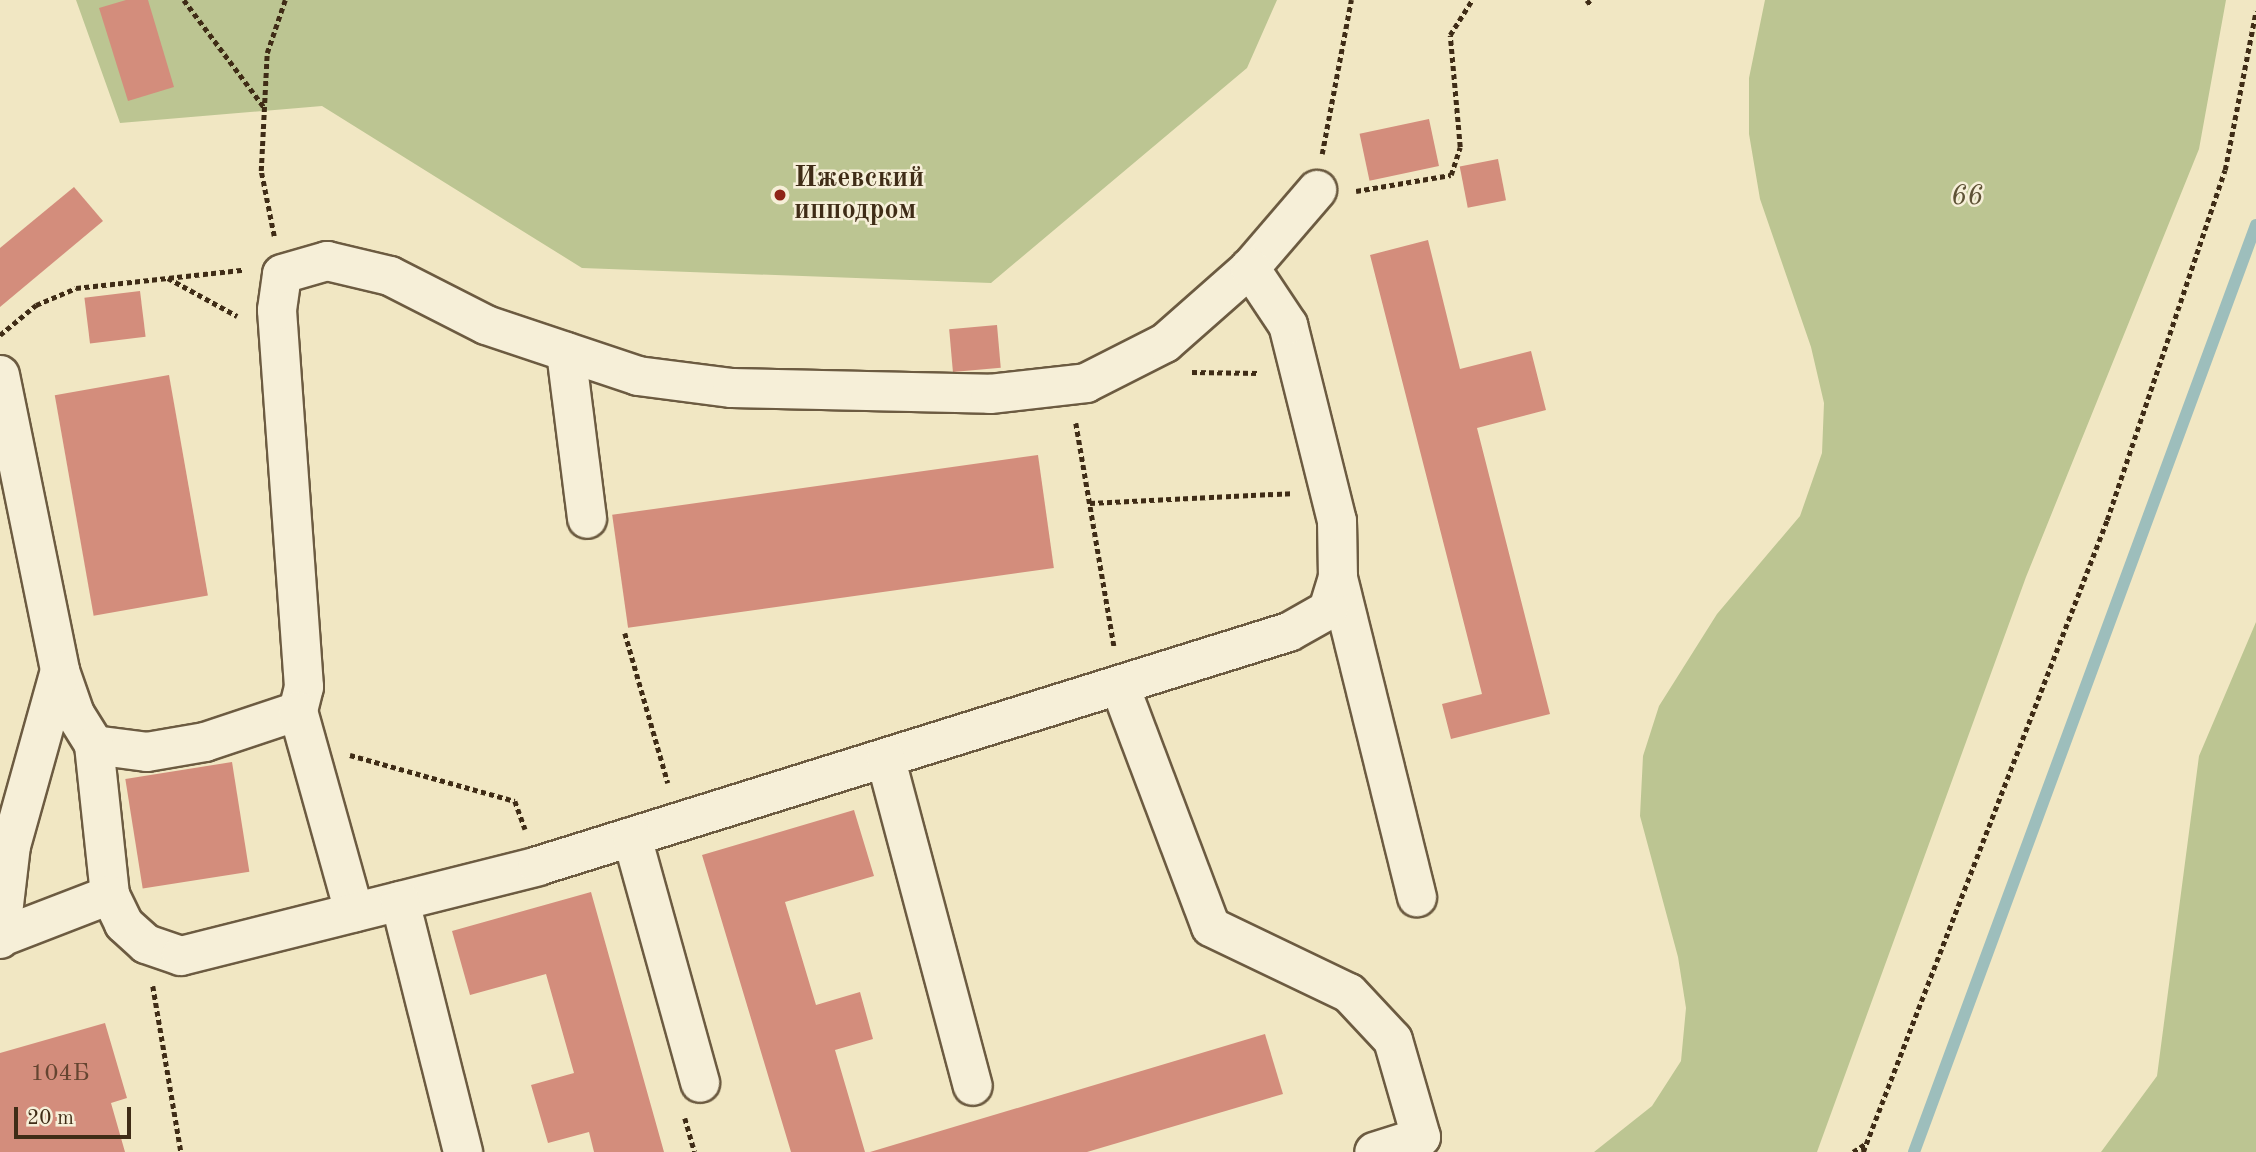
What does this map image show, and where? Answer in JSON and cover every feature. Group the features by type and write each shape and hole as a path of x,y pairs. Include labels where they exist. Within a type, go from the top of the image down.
{"lane":[{"path":"354,912 301,727 304,687 281,363 282,274 327,261 390,276 486,325 638,376 732,388 990,394 1070,384 1137,358 1165,343 1250,268 1317,190"},
{"path":"1250,268 1288,325 1329,491 1338,578 1417,897"},
{"path":"566,352 587,519"},
{"path":"0,376 60,671 94,745 110,895 124,924 146,944 181,956 538,866 1121,688 1289,632 1328,610 1338,578"},
{"path":"60,671 11,846 1,938 110,895"},
{"path":"1121,688 1211,927 1349,993 1393,1040 1421,1137 1374,1152"},
{"path":"94,745 147,752 301,727"},
{"path":"886,760 972,1086"},
{"path":"632,837 700,1083"},
{"path":"400,901 463,1152"}],"path":[{"path":"184,0 264,108"},
{"path":"0,335 36,305 76,288 233,269 282,274 261,171 267,53 285,0"},
{"path":"1351,0 1317,190 1370,191 1451,175 1460,147 1450,35 1472,0"},
{"path":"1863,1152 2107,520 2225,170 2256,11"},
{"path":"167,277 246,322 281,363"},
{"path":"1137,358 1207,376 1299,370"},
{"path":"1070,384 1121,688"},
{"path":"1090,502 1329,491"},
{"path":"625,633 680,823"},
{"path":"301,727 515,802 538,866"},
{"path":"146,944 181,1152"},
{"path":"1853,1152 1867,1143"}],"green space":[{"name":"Ижевский ипподром","path":"76,0 1277,0 1247,68 991,283 582,268 322,106 120,123"},
{"name":"66","path":"1765,0 2226,0 2199,149 2026,577 1817,1152 1594,1152 1652,1106 1681,1061 1686,1008 1678,957 1640,816 1643,756 1659,706 1717,614 1800,516 1822,453 1824,403 1811,347 1760,199 1749,134 1749,78"},
{"path":"2256,622 2256,1152 2101,1152 2157,1076 2199,756"}],"building":[{"path":"126,0 148,0 174,87 128,101 99,8"},
{"path":"1429,119 1439,166 1370,181 1360,134"},
{"path":"1498,159 1506,200 1468,208 1460,166"},
{"path":"74,187 103,221 0,307 0,248"},
{"path":"1428,240 1460,369 1531,351 1546,410 1477,428 1550,714 1451,739 1442,704 1482,694 1370,255"},
{"path":"140,291 146,337 90,343 84,298"},
{"path":"997,325 1001,368 953,372 949,329"},
{"path":"169,375 208,596 94,616 55,395"},
{"path":"1038,455 1054,568 628,628 612,515"},
{"path":"232,762 249,872 143,889 125,779"},
{"path":"854,810 874,876 785,902 816,1005 860,992 873,1039 835,1050 865,1152 791,1152 702,855"},
{"path":"591,892 664,1152 594,1152 589,1132 548,1143 531,1085 574,1073 546,974 470,995 452,931"},
{"path":"105,1023 127,1098 111,1103 125,1152 0,1152 0,1053"},
{"path":"1265,1034 1283,1094 1087,1152 870,1152"}],"waterway":[{"path":"1914,1152 2256,225"}],"place":[{"name":"Ижевский ипподром","path":"780,195"}]}
